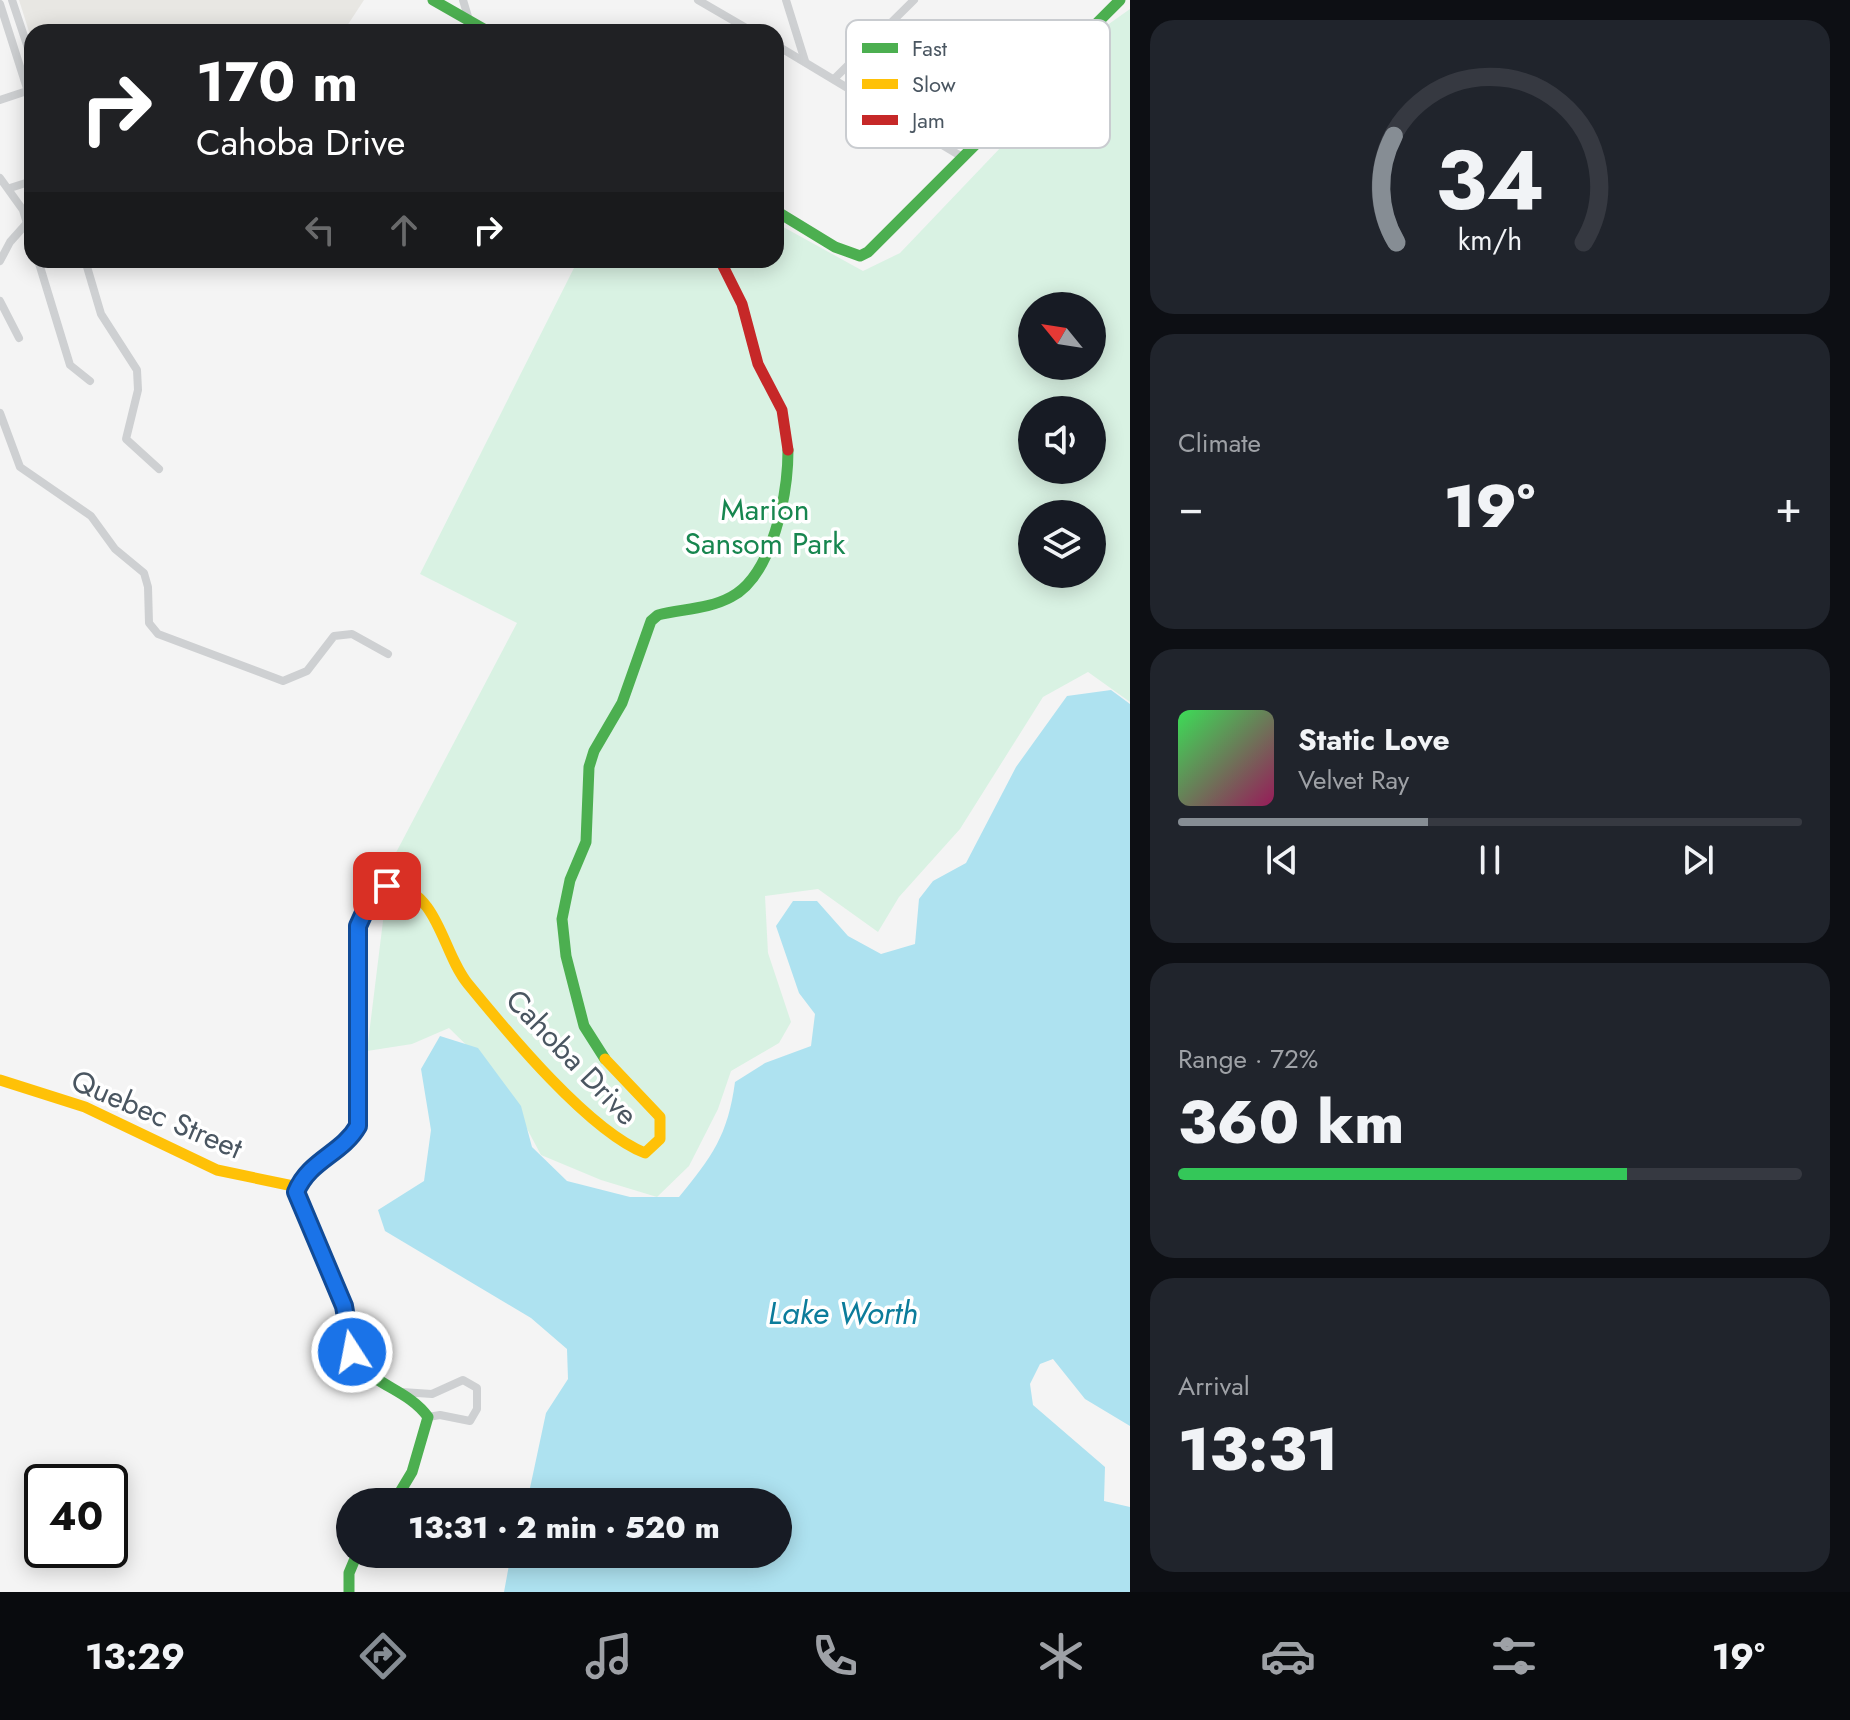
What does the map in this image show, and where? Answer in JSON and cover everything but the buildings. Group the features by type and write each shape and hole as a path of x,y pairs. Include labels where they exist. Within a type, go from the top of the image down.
{"street":[{"path":"12,0 24,36"},
{"path":"433,0 474,24"},
{"path":"463,0 469,21"},
{"path":"698,0 739,24"},
{"path":"786,0 805,62"},
{"path":"894,20 914,0"},
{"path":"1100,20 1120,0"},
{"path":"0,4 24,73"},
{"path":"784,50 846,86"},
{"path":"834,79 846,67"},
{"path":"0,100 24,92"},
{"path":"948,148 964,158"},
{"path":"784,216 835,247 860,256 884,239 974,148"},
{"path":"0,178 10,188 24,217"},
{"path":"10,188 24,184"},
{"path":"0,261 10,242 24,226"},
{"path":"40,268 70,365 90,381"},
{"path":"87,268 101,314 137,370 138,390 126,439 159,469"},
{"name":"Cahoba Drive","path":"298,1187 318,1161 346,1144 358,1126 358,926 376,893 394,884 419,895 467,983 609,1136 626,1148 645,1153 660,1139 660,1117 609,1065 584,1026 566,956 563,905 586,842 594,751 622,703 651,621 673,610 715,602 739,592 771,546 780,511 787,454 786,422 773,388 756,359 741,303 724,268"},
{"path":"0,301 19,338"},
{"path":"0,413 20,467 91,516 115,549 144,573 148,587 149,623 158,634 283,681 307,671 334,636 345,633 361,637 388,654"},
{"name":"Quebec Street","path":"0,1080 85,1107 217,1170 298,1187"},
{"path":"298,1187 297,1197 344,1306 348,1338 356,1361 419,1404 428,1417"},
{"path":"402,1392 432,1394 463,1380 477,1388 477,1409 470,1421 440,1415 428,1417"},
{"path":"402,1488 412,1472 428,1417"},
{"path":"349,1592 351,1568"}],"shaded area":[{"path":"19,0 364,0 348,24 27,24"}],"green space":[{"name":"Marion Sansom Park","path":"1130,9 1130,702 1088,672 1043,697 960,829 899,897 878,932 818,889 765,896 768,953 791,1022 779,1043 731,1071 718,1109 689,1166 657,1197 601,1180 541,1155 500,1078 449,1028 412,1044 367,1051 390,864 517,623 420,574 574,268 784,268 784,227 863,271 900,253 1000,148 1110,148 1110,23"}],"water":[{"name":"Lake Worth","path":"1111,690 1130,704 1130,1426 1085,1399 1053,1359 1040,1364 1030,1384 1033,1405 1105,1467 1104,1501 1130,1507 1130,1592 504,1592 508,1568 792,1568 792,1488 530,1488 546,1413 568,1379 567,1349 531,1318 385,1231 378,1210 424,1181 431,1130 421,1069 440,1036 478,1048 521,1106 532,1147 567,1181 630,1197 679,1197 717,1144 728,1117 735,1082 765,1063 811,1046 815,1014 799,993 776,926 793,901 817,901 848,936 881,954 915,944 919,899 933,881 966,863 1016,767 1067,696"}],"traffic: fast":[{"path":"433,0 475,24"},
{"path":"1100,20 1120,0"},
{"path":"784,216 835,247 860,256 868,252 972,148"},
{"path":"605,1059 584,1026 566,956 562,919 570,880 586,842 589,767 594,751 622,703 651,621 658,615 723,601 746,586 758,571 781,510 788,450"},
{"path":"385,891 369,909 360,934 355,966 358,1126 309,1172 296,1192 339,1291 355,1358 368,1373 413,1401 428,1417 412,1472 402,1488"},
{"path":"349,1592 351,1568"}],"traffic: slow":[{"path":"385,891 394,884 409,890 421,900 431,912 468,984 550,1079 599,1124 645,1153 660,1139 660,1117 605,1059"},
{"path":"0,1080 85,1107 217,1170 298,1187"}],"traffic: jam":[{"path":"724,268 742,304 758,364 782,410 788,450"}],"route":[{"path":"352,1352 344,1306 296,1192 318,1161 346,1144 358,1126 358,926 369,902 387,886"}]}
